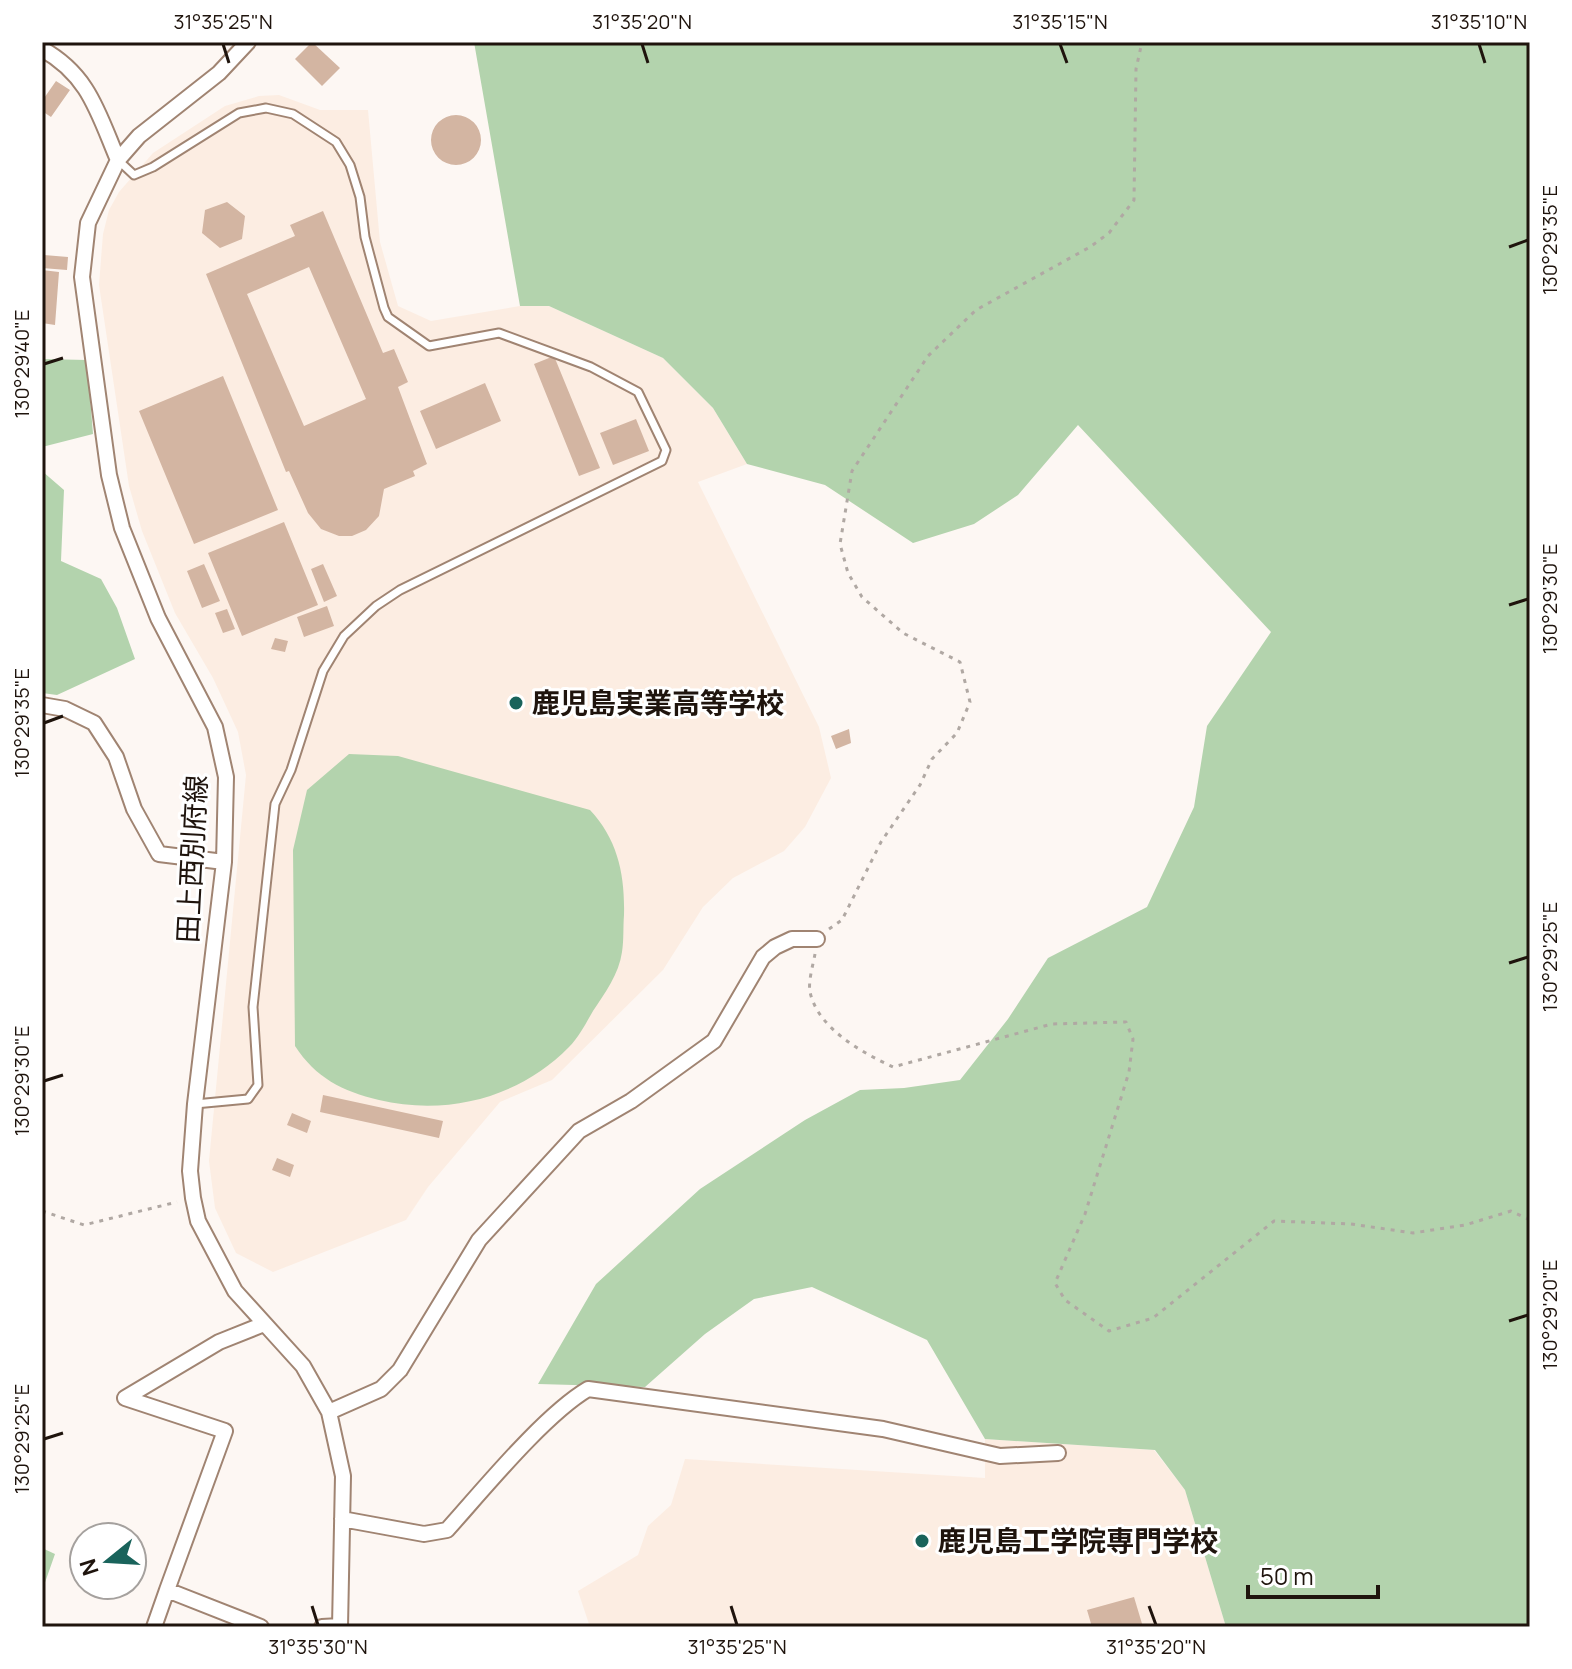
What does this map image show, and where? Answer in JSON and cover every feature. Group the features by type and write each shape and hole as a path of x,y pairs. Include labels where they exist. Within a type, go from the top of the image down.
{"street":[{"name":"田上西別府線","path":"248,42 219,73 139,136 118,160 88,223 82,262 109,475 122,528 148,596 215,727 226,777 224,862 195,1104 190,1171 193,1198 198,1221 235,1291 303,1366 329,1412 343,1476 340,1627"},
{"path":"42,49 76,72 87,89 118,160"},
{"path":"42,705 65,709 94,723 116,757 134,809 159,854 224,862"},
{"path":"329,1412 381,1389 400,1370 479,1240 579,1131 631,1101 714,1041 763,957 775,947 792,939 817,939"},
{"path":"154,1627 225,1431 125,1398 219,1342 264,1324"},
{"path":"342,1519 424,1534 447,1530 547,1423 588,1389 883,1429 1000,1456 1058,1453"},
{"path":"167,1590 261,1627"},
{"path":"322,1627 340,1627"}],"lane":[{"path":"118,160 134,175 153,167 213,126 239,113 266,108 293,114 336,142 350,165 360,197 365,237 388,317 429,346 499,333 591,367 638,392 666,450 662,461 400,590 376,606 344,636 323,671 291,770 275,804 253,1007 258,1085 248,1099 195,1104"}],"path":[{"path":"1142,42 1136,69 1134,200 1109,233 1090,247 976,310 928,356 852,471 840,544 848,573 862,597 903,633 960,662 970,702 957,733 932,759 920,785 881,842 842,920 817,939 810,992 830,1027 871,1057 893,1067 1052,1024 1126,1022 1133,1039 1129,1072 1085,1214 1055,1283 1065,1300 1109,1331 1153,1318 1274,1221 1351,1224 1413,1233 1465,1225 1511,1211 1530,1220"},
{"path":"42,1211 84,1225 193,1198"}],"shaded area":[{"name":"鹿児島実業高等学校","path":"279,95 320,110 368,110 380,242 398,306 431,321 520,306 549,306 663,358 713,408 747,464 698,482 819,727 831,778 805,827 784,851 733,878 703,907 663,970 552,1080 500,1102 428,1187 406,1220 273,1272 236,1253 215,1208 209,1161 246,775 238,732 213,678 175,613 142,531 129,486 99,285 103,234 109,210 119,192 153,153 225,106 259,96"},
{"name":"鹿児島工学院専門学校","path":"985,1439 1154,1450 1185,1490 1226,1627 590,1627 578,1591 638,1555 648,1526 671,1505 685,1459 985,1478"}],"green space":[{"path":"474,42 1529,42 1530,1627 1226,1627 1185,1490 1155,1450 985,1439 927,1340 812,1287 754,1299 705,1334 645,1387 538,1384 596,1284 700,1189 805,1120 860,1090 960,1080 1008,1019 1048,958 1147,907 1194,807 1207,726 1271,632 1078,425 1018,495 974,524 913,543 825,485 747,464 713,408 663,358 549,306 520,306"},
{"path":"42,359 87,360 93,434 42,447"},
{"path":"42,471 64,490 61,561 101,579 117,608 135,659 57,695 42,693"},
{"path":"349,754 398,756 590,810 607,833 618,859 623,886 623,943 618,968 573,1043 528,1079 481,1099 430,1106 405,1104 379,1100 331,1082 312,1067 295,1046 293,850 307,790"},
{"path":"42,1548 55,1554 42,1591"}],"building":[{"path":"312,42 340,68 322,86 295,59"},
{"path":"56,81 70,90 51,117 42,111 42,101"},
{"path":"456,115 474,122 481,140 474,158 456,165 438,158 431,140 438,122"},
{"path":"227,202 245,216 242,239 220,248 202,233 205,210"},
{"path":"323,211 383,353 394,349 408,382 398,387 427,464 413,471 415,476 384,489 379,516 366,530 352,536 339,536 321,529 308,513 289,471 286,472 206,274 295,236 290,225","holes":["309,267 366,399 304,426 247,294"]},
{"path":"44,255 68,257 67,270 42,268"},
{"path":"42,270 59,272 55,325 42,323"},
{"path":"554,356 600,468 579,476 534,364"},
{"path":"223,376 278,510 194,544 139,411"},
{"path":"485,383 501,421 436,449 420,411"},
{"path":"636,419 649,451 613,465 600,433"},
{"path":"284,522 318,605 242,636 208,553"},
{"path":"204,564 220,601 202,608 187,571"},
{"path":"323,564 337,596 324,602 311,569"},
{"path":"327,606 334,626 304,637 297,617"},
{"path":"227,609 235,629 223,633 215,613"},
{"path":"275,638 288,641 285,652 271,649"},
{"path":"849,729 851,743 836,749 831,736"},
{"path":"323,1095 443,1121 439,1138 320,1112"},
{"path":"292,1113 311,1121 307,1133 287,1125"},
{"path":"277,1158 294,1165 290,1177 272,1170"},
{"path":"1134,1597 1143,1627 1092,1627 1087,1610"}],"place":[{"name":"鹿児島実業高等学校","path":"516,703"},
{"name":"鹿児島工学院専門学校","path":"922,1541"}]}
